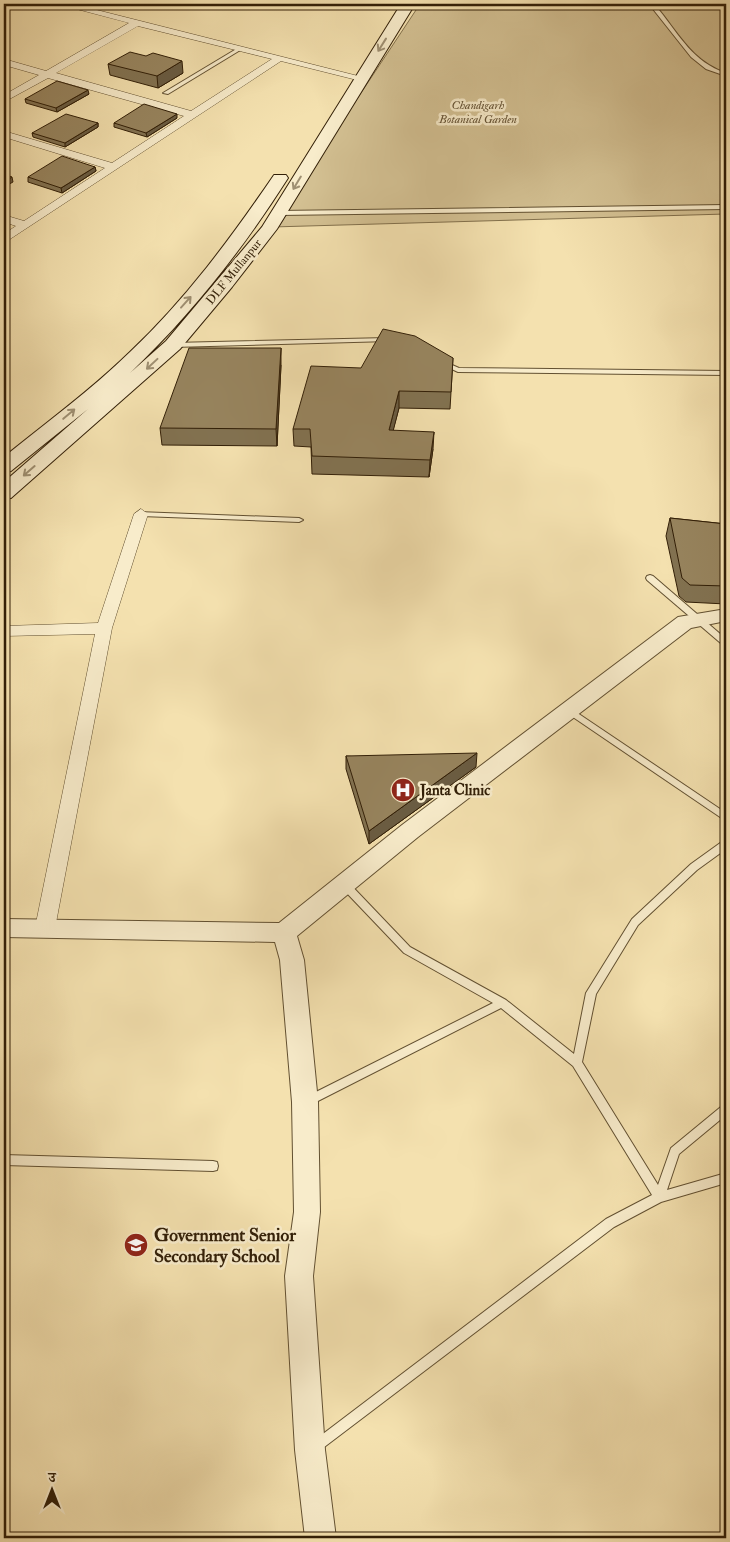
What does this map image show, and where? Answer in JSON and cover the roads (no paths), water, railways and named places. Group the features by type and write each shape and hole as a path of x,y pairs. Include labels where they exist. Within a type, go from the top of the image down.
{"main road":[{"name":"DLF Mullanpur","path":"4,493 173,345 269,229 391,4"},
{"name":"DLF Mullanpur","path":"319,117 408,4"},
{"name":"DLF Mullanpur","path":"4,467 153,340 207,279 250,226 287,167"}],"street":[{"path":"63,4 278,59 353,76"},
{"path":"4,99 136,23"},
{"path":"4,239 278,59"},
{"path":"4,62 193,115"},
{"path":"4,134 114,167"},
{"path":"4,218 26,225"},
{"path":"46,928 104,628 141,514"},
{"path":"4,928 284,933 567,709 684,622 726,615"},
{"path":"4,631 104,628"},
{"path":"284,933 292,960 305,1102 307,1212 299,1276 310,1450 320,1538"}],"lane":[{"path":"651,4 665,18 694,57 707,68 726,75"},
{"path":"166,93 240,49"},
{"path":"278,214 726,207"},
{"path":"173,345 396,342"},
{"path":"434,358 458,370 726,373"},
{"path":"141,514 299,520"},
{"path":"650,578 726,643"},
{"path":"567,709 726,817"},
{"path":"578,1063 591,993 635,922 694,867 726,844"},
{"path":"344,884 407,950 502,1003 578,1063 659,1197"},
{"path":"305,1102 502,1003"},
{"path":"659,1197 675,1151 726,1109"},
{"path":"4,1160 213,1166"},
{"path":"310,1450 610,1223 659,1197 726,1178"}],"place":[{"name":"Janta Clinic","path":"403,790"},
{"name":"Government Senior Secondary School","path":"136,1245"}],"park label":[{"name":"Chandigarh Botanical Garden","path":"478,112"}]}
